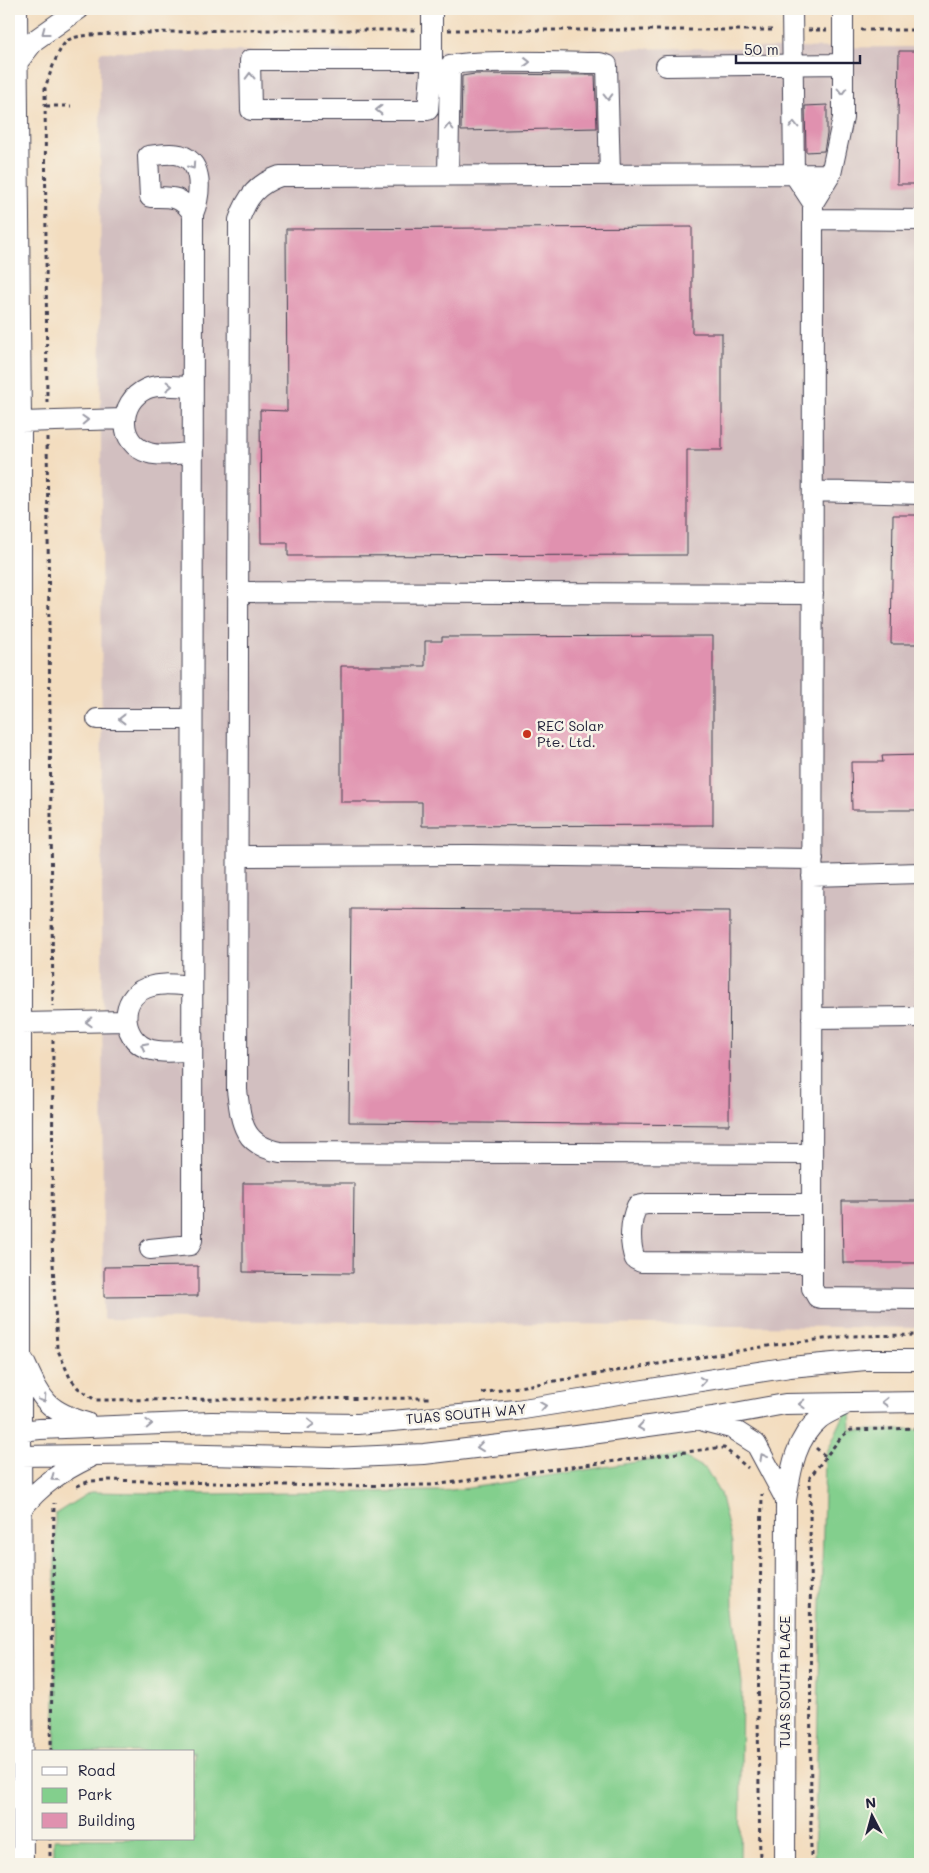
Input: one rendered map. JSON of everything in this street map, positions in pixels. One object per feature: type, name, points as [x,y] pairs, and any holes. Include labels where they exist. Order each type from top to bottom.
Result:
[{"type":"street","points":[[17,9],[22,422],[22,1023],[21,1355],[15,1455],[21,1510],[23,1864]]},
{"type":"street","points":[[17,62],[34,40],[79,9]]},
{"type":"street","points":[[432,9],[432,60],[428,110],[251,110],[250,60],[432,60]]},
{"type":"street","points":[[792,9],[794,174],[813,211]]},
{"type":"street","points":[[843,9],[843,118],[831,174],[813,211],[812,1288],[817,1297],[920,1299]]},
{"type":"street","points":[[448,175],[450,66],[456,63],[496,62],[600,63],[607,65],[610,175]]},
{"type":"street","points":[[666,66],[842,64]]},
{"type":"street","points":[[812,1154],[280,1152],[265,1149],[252,1141],[245,1129],[239,1107],[239,220],[245,202],[254,189],[280,176],[831,174]]},
{"type":"street","points":[[813,211],[911,219],[920,228]]},
{"type":"street","points":[[150,1248],[190,1245],[192,1240],[193,214]]},
{"type":"street","points":[[192,387],[154,386],[146,389],[133,397],[127,407],[124,419],[126,431],[131,441],[140,449],[151,454],[192,453]]},
{"type":"street","points":[[22,422],[124,419]]},
{"type":"street","points":[[813,491],[920,494]]},
{"type":"street","points":[[238,592],[813,594]]},
{"type":"street","points":[[97,719],[192,719]]},
{"type":"street","points":[[238,856],[480,855],[920,873]]},
{"type":"street","points":[[192,986],[155,985],[144,988],[130,1002],[126,1021],[133,1038],[148,1049],[192,1051]]},
{"type":"street","points":[[812,1018],[920,1017]]},
{"type":"street","points":[[22,1023],[126,1021]]},
{"type":"street","points":[[812,1204],[647,1204],[637,1206],[631,1234],[634,1259],[641,1262],[812,1263]]},
{"type":"street","points":[[21,1355],[38,1392],[48,1406],[71,1418],[100,1427]]},
{"type":"street","name":"TUAS SOUTH WAY","points":[[15,1433],[211,1422],[358,1424],[517,1410],[790,1366],[866,1360],[920,1360]]},
{"type":"street","name":"TUAS SOUTH PLACE","points":[[785,1864],[786,1500],[792,1463],[802,1438],[820,1418],[850,1402]]},
{"type":"street","points":[[15,1455],[93,1456],[163,1454],[331,1458],[424,1454],[696,1419],[785,1404],[920,1402]]},
{"type":"street","name":"TUAS SOUTH PLACE","points":[[696,1419],[731,1428],[756,1444],[786,1500]]},
{"type":"street","points":[[21,1510],[31,1497],[50,1480],[93,1456]]},
{"type":"path","points":[[438,1397],[94,1400],[78,1388],[70,1378],[57,1348],[52,1240],[53,1023],[47,421],[46,88],[50,71],[66,41],[78,36],[227,30],[920,30]]},
{"type":"path","points":[[46,106],[71,106]]},
{"type":"path","points":[[473,1394],[774,1345],[848,1336],[920,1336]]},
{"type":"path","points":[[811,1864],[810,1477],[836,1442],[851,1430],[920,1428]]},
{"type":"path","points":[[71,1488],[90,1482],[110,1480],[320,1486],[432,1485],[716,1448],[724,1448],[753,1473]]},
{"type":"path","points":[[760,1864],[758,1715],[762,1488]]},
{"type":"path","points":[[50,1750],[53,1504],[59,1499]]},
{"type":"path","points":[[50,1840],[50,1864]]},
{"type":"shaded area","points":[[920,47],[920,1328],[103,1319],[100,52]]},
{"type":"green space","points":[[850,1402],[851,1430],[920,1430],[920,1864],[814,1864],[825,1456]]},
{"type":"green space","points":[[681,1455],[706,1469],[720,1493],[732,1543],[733,1609],[742,1683],[740,1864],[54,1864],[54,1840],[195,1840],[195,1750],[55,1750],[55,1514],[90,1492],[213,1494],[442,1491]]},
{"type":"building","points":[[899,51],[920,51],[920,184],[897,184]]},
{"type":"building","points":[[475,74],[595,75],[597,128],[461,131],[462,76]]},
{"type":"building","points":[[827,105],[827,134],[824,151],[806,152],[805,106]]},
{"type":"building","points":[[692,227],[692,333],[722,333],[722,450],[687,450],[687,555],[288,556],[288,543],[261,543],[260,410],[287,411],[286,229]]},
{"type":"building","points":[[893,515],[920,515],[920,644],[891,644]]},
{"type":"building","name":"REC Solar Pte. Ltd.","points":[[713,636],[713,825],[422,826],[422,802],[341,802],[341,666],[425,666],[425,641],[442,641],[442,637]]},
{"type":"building","points":[[920,755],[919,810],[852,810],[851,762],[883,762],[882,756]]},
{"type":"building","points":[[351,909],[730,911],[729,1125],[349,1122]]},
{"type":"building","points":[[243,1183],[354,1183],[353,1273],[243,1272]]},
{"type":"building","points":[[842,1201],[920,1201],[920,1263],[843,1263]]},
{"type":"building","points":[[198,1266],[198,1296],[104,1297],[104,1267]]},
{"type":"place","name":"REC Solar Pte. Ltd.","points":[[527,734]]}]
